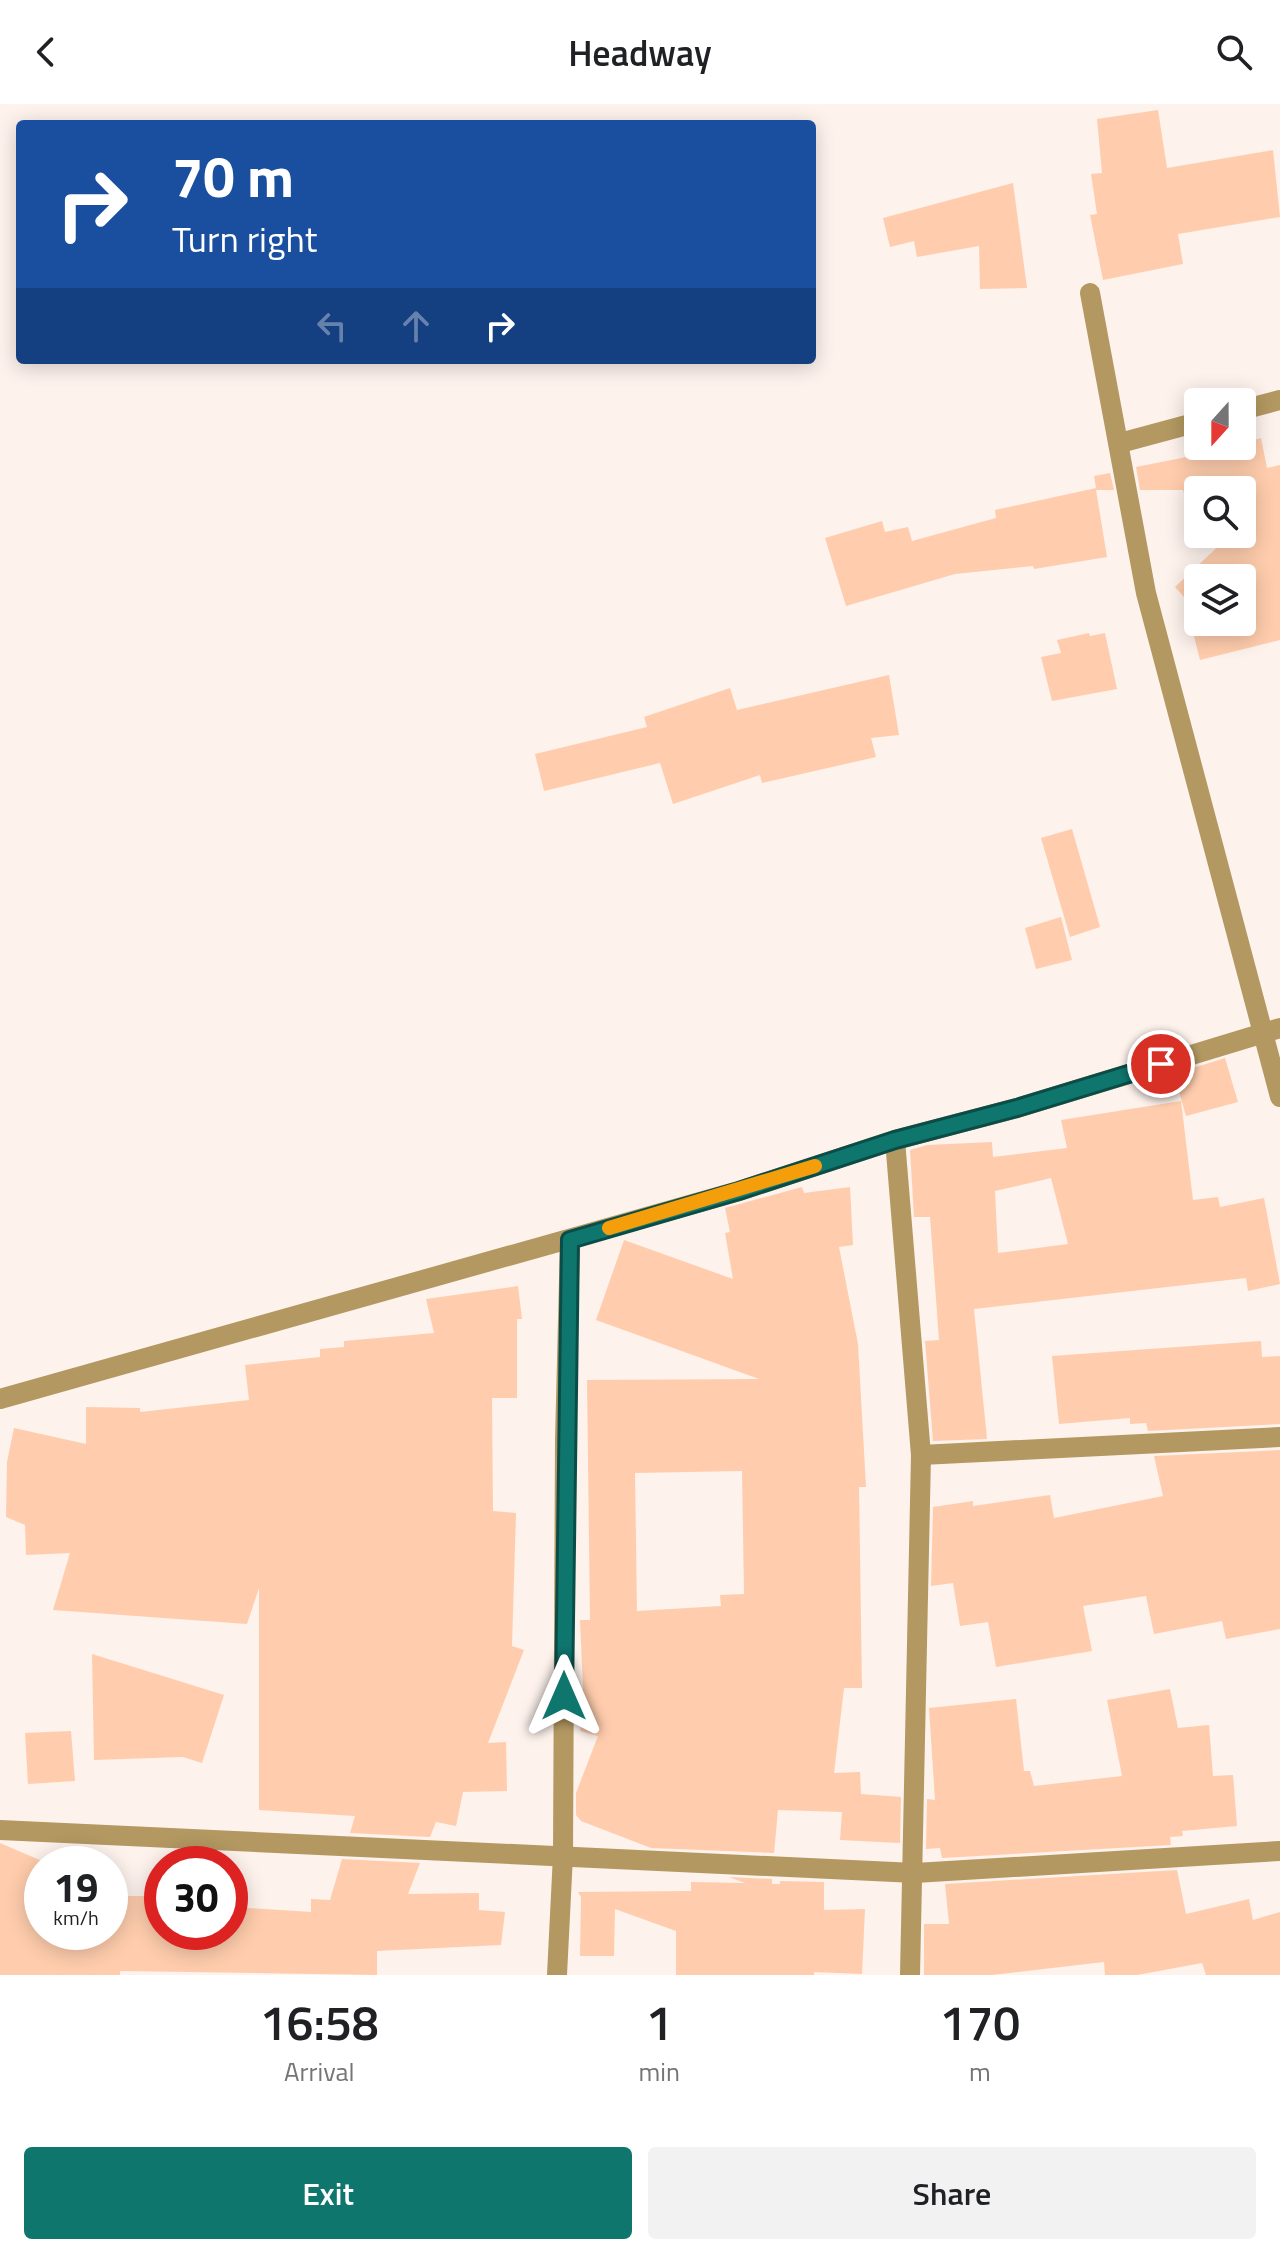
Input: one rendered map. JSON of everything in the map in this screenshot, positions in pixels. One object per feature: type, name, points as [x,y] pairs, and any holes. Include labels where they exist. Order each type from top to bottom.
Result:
[{"type":"street","points":[[1090,293],[1146,593],[1271,1030],[1280,1097]]},
{"type":"street","points":[[1256,406],[1280,400]]},
{"type":"street","points":[[1120,443],[1184,426]]},
{"type":"street","points":[[0,1399],[739,1191],[895,1140],[1017,1108],[1271,1030]]},
{"type":"street","points":[[895,1140],[921,1455],[915,1873],[910,1975]]},
{"type":"street","points":[[557,1975],[563,1855],[565,1440],[570,1240]]},
{"type":"street","points":[[921,1455],[1280,1437]]},
{"type":"street","points":[[0,1830],[915,1873],[1280,1851]]},
{"type":"building","points":[[1158,110],[1167,168],[1273,150],[1280,217],[1178,234],[1183,264],[1103,280],[1090,215],[1097,214],[1091,174],[1102,173],[1097,119]]},
{"type":"building","points":[[1013,183],[1027,288],[980,289],[979,246],[917,257],[914,241],[890,247],[883,218]]},
{"type":"building","points":[[1261,438],[1267,468],[1280,465],[1280,640],[1200,660],[1194,636],[1256,636],[1256,564],[1199,564],[1216,548],[1256,548],[1256,476],[1184,476],[1184,493],[1183,490],[1140,490],[1136,467],[1184,457],[1184,460],[1256,460],[1256,439]]},
{"type":"building","points":[[1110,473],[1114,490],[1096,490],[1107,557],[1034,569],[1033,566],[955,574],[846,606],[825,538],[882,521],[885,532],[908,527],[912,541],[996,518],[995,510],[1096,488],[1094,476]]},
{"type":"building","points":[[1184,579],[1184,597],[1175,587]]},
{"type":"building","points":[[1089,633],[1090,636],[1105,633],[1117,689],[1052,701],[1041,657],[1061,653],[1057,640]]},
{"type":"building","points":[[889,675],[899,735],[871,738],[876,757],[762,783],[760,775],[673,804],[660,763],[544,791],[535,754],[647,727],[644,717],[730,688],[737,710]]},
{"type":"building","points":[[1072,829],[1100,927],[1070,937],[1041,838]]},
{"type":"building","points":[[1061,917],[1072,960],[1036,969],[1025,928]]},
{"type":"building","points":[[1225,1058],[1238,1102],[1186,1116],[1174,1074]]},
{"type":"building","points":[[1181,1101],[1193,1200],[1218,1197],[1220,1207],[1264,1198],[1280,1284],[1248,1291],[1246,1278],[974,1309],[987,1439],[933,1441],[925,1341],[939,1340],[930,1217],[914,1217],[910,1150],[927,1145],[992,1142],[993,1157],[1067,1148],[1061,1120]],"holes":[[[1051,1178],[1068,1244],[998,1253],[995,1191]]]},
{"type":"building","points":[[802,1187],[804,1193],[850,1187],[853,1245],[839,1247],[858,1344],[866,1487],[859,1487],[862,1688],[844,1688],[834,1773],[860,1772],[861,1794],[901,1797],[900,1843],[840,1840],[842,1812],[778,1810],[774,1853],[651,1848],[581,1821],[576,1815],[576,1793],[598,1736],[580,1731],[581,1726],[577,1724],[583,1688],[580,1620],[590,1620],[587,1380],[759,1379],[596,1320],[624,1240],[733,1279],[725,1233],[730,1232],[725,1208]],"holes":[[[742,1471],[744,1594],[720,1595],[721,1606],[637,1611],[635,1473]]]},
{"type":"building","points":[[518,1286],[522,1319],[517,1319],[517,1398],[492,1398],[493,1511],[516,1513],[512,1646],[524,1650],[488,1743],[506,1742],[507,1791],[463,1792],[456,1826],[436,1822],[430,1837],[350,1833],[355,1816],[259,1810],[259,1588],[247,1624],[53,1610],[70,1553],[26,1555],[25,1525],[6,1517],[7,1462],[14,1428],[86,1444],[86,1407],[140,1408],[140,1412],[249,1400],[245,1365],[320,1357],[320,1349],[344,1347],[344,1341],[434,1333],[426,1299]]},
{"type":"building","points":[[1261,1341],[1262,1357],[1280,1356],[1280,1424],[1148,1431],[1146,1423],[1130,1424],[1130,1418],[1059,1424],[1052,1356]]},
{"type":"building","points":[[1280,1450],[1280,1629],[1226,1639],[1222,1621],[1154,1634],[1146,1596],[1083,1606],[1092,1651],[996,1667],[988,1622],[960,1626],[953,1583],[931,1586],[933,1507],[973,1501],[973,1506],[1050,1495],[1054,1518],[1163,1496],[1154,1456]]},
{"type":"building","points":[[92,1654],[224,1695],[202,1763],[183,1757],[94,1760]]},
{"type":"building","points":[[1170,1689],[1178,1728],[1209,1725],[1213,1776],[1233,1775],[1237,1826],[1182,1831],[1183,1836],[1170,1837],[1171,1845],[942,1858],[940,1848],[926,1849],[927,1799],[935,1800],[929,1708],[1016,1699],[1024,1771],[1030,1771],[1034,1786],[1122,1776],[1107,1700]]},
{"type":"building","points":[[71,1731],[75,1781],[28,1784],[25,1733]]},
{"type":"building","points":[[0,1843],[24,1853],[24,1950],[128,1950],[128,1896],[144,1896],[144,1950],[248,1950],[248,1908],[311,1912],[311,1899],[330,1900],[342,1859],[420,1863],[408,1894],[479,1893],[479,1910],[505,1912],[501,1945],[377,1951],[377,1975],[120,1971],[120,1975],[0,1975]]},
{"type":"building","points":[[1177,1870],[1186,1914],[1249,1899],[1253,1920],[1280,1912],[1280,1975],[1206,1975],[1202,1963],[1137,1975],[1105,1975],[1104,1962],[992,1975],[924,1975],[924,1924],[949,1924],[945,1884]]},
{"type":"building","points":[[729,1877],[772,1879],[772,1884],[780,1884],[780,1881],[824,1882],[824,1910],[865,1909],[862,1974],[676,1975],[676,1931],[615,1909],[614,1956],[580,1956],[581,1897],[578,1892],[691,1891],[691,1882],[745,1883]]},
{"type":"slow traffic","points":[[609,1228],[815,1166]]},
{"type":"route","points":[[564,1696],[570,1240],[739,1191],[895,1140],[1017,1108],[1161,1064]]}]
